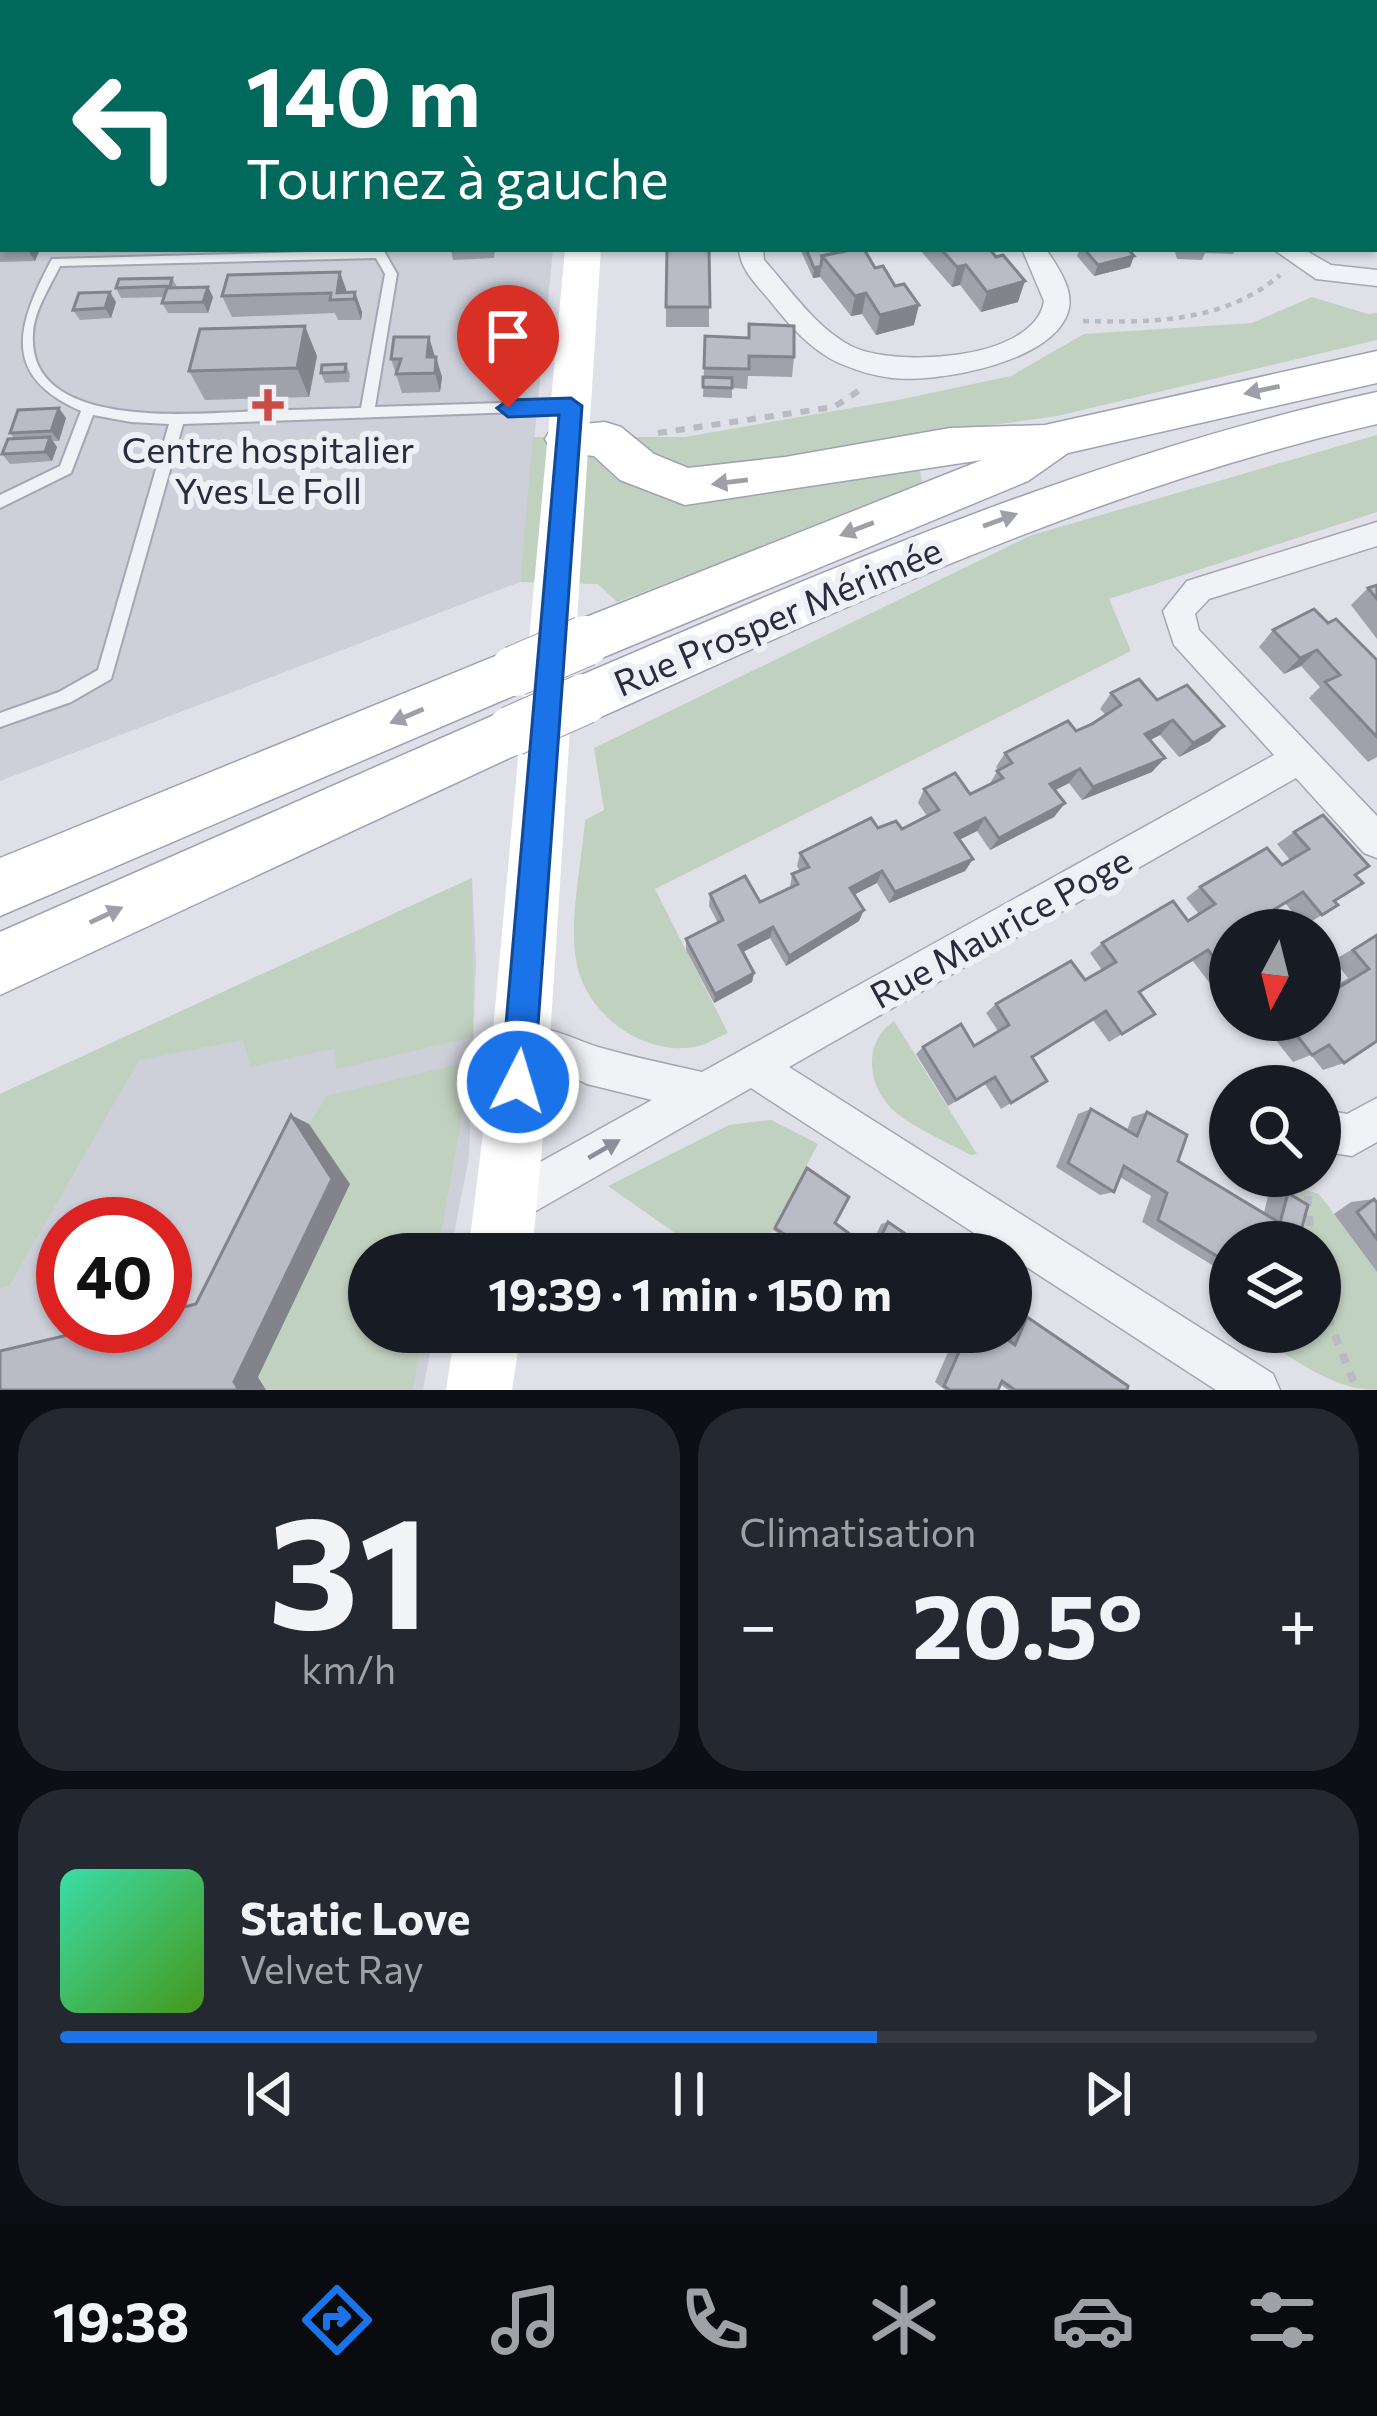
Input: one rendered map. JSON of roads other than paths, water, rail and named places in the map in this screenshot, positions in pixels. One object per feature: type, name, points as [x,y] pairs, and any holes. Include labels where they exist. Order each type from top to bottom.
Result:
[{"type":"main road","name":"Rue Prosper Mérimée","points":[[0,886],[1011,468],[1054,439],[1377,367]]},
{"type":"main road","name":"Rue Prosper Mérimée","points":[[0,964],[512,731],[975,529],[1180,459],[1377,408]]},
{"type":"main road","points":[[581,428],[637,467],[686,487],[785,475],[950,445],[1054,439]]},
{"type":"street","points":[[503,1229],[581,428],[583,252]]},
{"type":"street","points":[[751,252],[752,262],[824,342],[843,354],[893,369],[935,367],[1030,340],[1052,320],[1057,305],[1055,288],[1036,252]]},
{"type":"street","points":[[1290,254],[1325,273],[1377,278]]},
{"type":"street","points":[[1377,535],[1198,590],[1180,611],[1185,636],[1377,841]]},
{"type":"street","name":"Rue Maurice Poge","points":[[503,1229],[703,1093],[1298,759]]},
{"type":"street","points":[[520,1048],[560,1050],[587,1064],[703,1093]]},
{"type":"street","points":[[752,1066],[1257,1390]]},
{"type":"street","points":[[1341,1134],[1352,1136],[1377,1118]]},
{"type":"street","points":[[479,1390],[485,1353]]},
{"type":"lane","points":[[368,413],[391,274],[380,252],[156,254],[56,262],[25,336],[32,367],[53,391],[88,410],[123,419],[368,413],[581,428]]},
{"type":"lane","points":[[0,502],[66,469],[88,410]]},
{"type":"lane","points":[[0,720],[64,697],[105,674],[177,419]]},
{"type":"place","name":"Centre hospitalier Yves Le Foll","points":[[268,405]]}]
